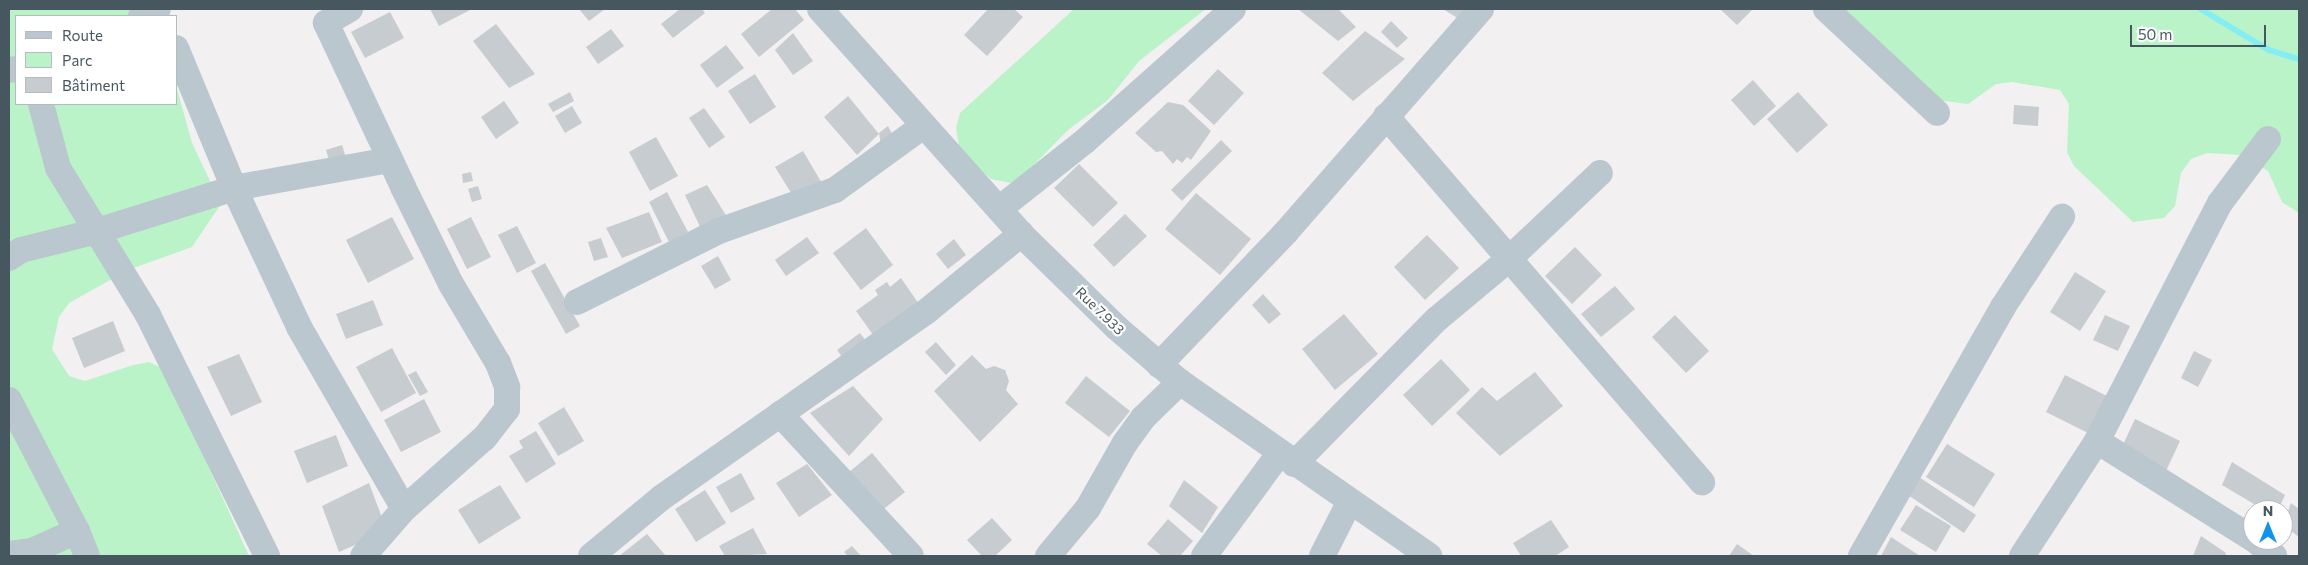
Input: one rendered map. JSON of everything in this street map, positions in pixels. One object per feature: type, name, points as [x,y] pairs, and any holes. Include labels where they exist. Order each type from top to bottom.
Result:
[{"type":"street","points":[[144,15],[159,9]]},
{"type":"street","points":[[350,9],[322,16],[451,284],[498,363],[507,387],[507,409],[484,438],[404,509],[363,556]]},
{"type":"street","name":"Rue 7.933","points":[[820,9],[1021,234],[1159,365],[1286,459],[1429,556]]},
{"type":"street","points":[[999,210],[1085,141],[1233,9]]},
{"type":"street","points":[[1159,365],[1286,232],[1481,9]]},
{"type":"street","points":[[1826,9],[1937,113]]},
{"type":"street","points":[[178,53],[234,188],[299,327],[404,509]]},
{"type":"street","points":[[41,105],[58,168],[94,232],[148,314],[267,556]]},
{"type":"street","points":[[1386,116],[1702,482]]},
{"type":"street","points":[[577,302],[719,231],[835,190],[923,126]]},
{"type":"street","points":[[2022,556],[2097,440],[2220,204],[2268,139]]},
{"type":"street","points":[[9,258],[21,250],[94,232],[234,188],[390,160]]},
{"type":"street","points":[[1204,556],[1286,459],[1430,326],[1509,259],[1600,172]]},
{"type":"street","points":[[1861,556],[2003,307],[2062,217]]},
{"type":"street","points":[[591,556],[661,498],[927,311],[1021,234]]},
{"type":"street","points":[[1048,556],[1088,508],[1125,443],[1143,418],[1180,382]]},
{"type":"street","points":[[9,400],[77,531],[87,556]]},
{"type":"street","points":[[780,414],[911,556]]},
{"type":"street","points":[[2097,440],[2243,532]]},
{"type":"street","points":[[1322,556],[1349,503]]},
{"type":"street","points":[[9,554],[32,551],[77,531]]},
{"type":"green space","points":[[9,9],[128,9],[137,15],[15,15],[15,105],[178,105],[178,92],[192,143],[221,204],[192,247],[128,270],[69,303],[59,317],[52,349],[69,376],[85,381],[133,365],[149,362],[164,369],[249,556],[9,556]]},
{"type":"green space","points":[[1074,9],[1206,9],[1139,61],[1108,100],[1068,130],[1015,184],[991,179],[960,152],[956,128],[960,113]]},
{"type":"green space","points":[[1840,9],[2299,9],[2299,213],[2282,202],[2268,171],[2240,155],[2207,153],[2191,159],[2181,173],[2175,206],[2164,218],[2133,222],[2074,166],[2067,152],[2069,104],[2060,90],[2012,82],[1996,84],[1968,104],[1936,100]]},
{"type":"building","points":[[430,9],[472,9],[439,26]]},
{"type":"building","points":[[579,9],[605,9],[589,21]]},
{"type":"building","points":[[680,9],[702,9],[705,13],[673,38],[661,24]]},
{"type":"building","points":[[772,9],[795,9],[804,20],[759,57],[741,34]]},
{"type":"building","points":[[988,9],[1014,9],[1023,17],[987,56],[964,35]]},
{"type":"building","points":[[1298,9],[1338,9],[1356,27],[1338,41]]},
{"type":"building","points":[[1443,9],[1466,9],[1459,19]]},
{"type":"building","points":[[1720,9],[1753,9],[1737,25]]},
{"type":"building","points":[[390,12],[404,38],[365,58],[351,32]]},
{"type":"building","points":[[1391,21],[1408,38],[1397,48],[1381,32]]},
{"type":"building","points":[[496,24],[535,74],[509,88],[473,41]]},
{"type":"building","points":[[611,29],[624,46],[598,64],[586,47]]},
{"type":"building","points":[[1365,31],[1405,59],[1353,101],[1322,73]]},
{"type":"building","points":[[793,33],[813,61],[793,75],[775,50]]},
{"type":"building","points":[[726,45],[744,68],[717,88],[700,65]]},
{"type":"building","points":[[1218,69],[1244,93],[1214,125],[1188,101]]},
{"type":"building","points":[[755,74],[776,107],[750,124],[728,91]]},
{"type":"building","points":[[1753,80],[1776,106],[1754,126],[1731,100]]},
{"type":"building","points":[[570,92],[574,101],[553,112],[548,104]]},
{"type":"building","points":[[1798,92],[1828,125],[1797,153],[1767,119]]},
{"type":"building","points":[[848,96],[879,134],[857,155],[824,117]]},
{"type":"building","points":[[504,101],[519,123],[496,139],[481,117]]},
{"type":"building","points":[[1168,102],[1183,105],[1211,131],[1191,160],[1187,157],[1182,163],[1177,159],[1173,164],[1162,151],[1156,152],[1135,133]]},
{"type":"building","points":[[2014,105],[2039,107],[2038,126],[2013,124]]},
{"type":"building","points":[[572,106],[582,123],[565,133],[555,116]]},
{"type":"building","points":[[704,108],[725,137],[709,148],[689,118]]},
{"type":"building","points":[[888,126],[895,140],[881,146],[879,133]]},
{"type":"building","points":[[656,137],[678,176],[650,191],[629,152]]},
{"type":"building","points":[[1221,140],[1232,151],[1182,201],[1171,190]]},
{"type":"building","points":[[342,145],[346,158],[330,163],[326,150]]},
{"type":"building","points":[[803,151],[823,185],[796,201],[775,167]]},
{"type":"building","points":[[1079,164],[1118,203],[1093,227],[1054,188]]},
{"type":"building","points":[[471,172],[473,181],[463,183],[462,174]]},
{"type":"building","points":[[707,185],[729,220],[703,233],[685,195]]},
{"type":"building","points":[[478,186],[482,199],[472,202],[468,189]]},
{"type":"building","points":[[667,192],[688,232],[669,242],[649,202]]},
{"type":"building","points":[[1196,193],[1251,239],[1220,275],[1165,229]]},
{"type":"building","points":[[649,212],[662,242],[622,258],[606,228]]},
{"type":"building","points":[[1125,214],[1147,236],[1114,267],[1093,245]]},
{"type":"building","points":[[392,217],[414,259],[368,283],[346,240]]},
{"type":"building","points":[[471,217],[491,257],[467,269],[447,229]]},
{"type":"building","points":[[517,226],[536,263],[517,273],[498,235]]},
{"type":"building","points":[[866,228],[893,265],[861,290],[833,253]]},
{"type":"building","points":[[1427,235],[1459,268],[1425,300],[1394,267]]},
{"type":"building","points":[[807,237],[819,253],[786,276],[775,260]]},
{"type":"building","points":[[601,238],[608,257],[594,261],[588,242]]},
{"type":"building","points":[[954,239],[966,255],[948,269],[936,254]]},
{"type":"building","points":[[1575,247],[1602,275],[1572,304],[1545,276]]},
{"type":"building","points":[[718,256],[731,280],[715,289],[701,266]]},
{"type":"building","points":[[545,263],[580,326],[566,334],[531,271]]},
{"type":"building","points":[[2075,272],[2106,291],[2080,331],[2050,312]]},
{"type":"building","points":[[901,278],[921,307],[876,339],[856,311],[878,295],[875,290],[887,282],[890,287]]},
{"type":"building","points":[[1615,286],[1635,309],[1601,337],[1581,314]]},
{"type":"building","points":[[1263,294],[1281,314],[1269,324],[1252,305]]},
{"type":"building","points":[[373,300],[383,325],[346,339],[336,314]]},
{"type":"building","points":[[1344,314],[1378,354],[1335,390],[1302,349]]},
{"type":"building","points":[[1675,315],[1709,351],[1686,373],[1652,337]]},
{"type":"building","points":[[2105,315],[2130,326],[2118,351],[2093,340]]},
{"type":"building","points":[[113,321],[125,351],[84,368],[72,338]]},
{"type":"building","points":[[860,333],[871,348],[848,365],[837,350]]},
{"type":"building","points":[[936,342],[956,365],[946,375],[925,352]]},
{"type":"building","points":[[392,348],[416,393],[381,412],[356,367]]},
{"type":"building","points":[[2194,351],[2212,360],[2198,387],[2181,378]]},
{"type":"building","points":[[239,354],[262,402],[231,416],[207,367]]},
{"type":"building","points":[[972,355],[986,369],[994,366],[1005,370],[1009,381],[1006,390],[1018,404],[980,442],[934,391]]},
{"type":"building","points":[[1441,359],[1470,390],[1432,426],[1403,395]]},
{"type":"building","points":[[416,371],[428,392],[420,396],[408,375]]},
{"type":"building","points":[[1535,372],[1563,406],[1500,456],[1456,413],[1482,387],[1497,401]]},
{"type":"building","points":[[2065,375],[2115,400],[2096,437],[2046,412]]},
{"type":"building","points":[[1086,376],[1130,411],[1109,437],[1065,403]]},
{"type":"building","points":[[853,386],[883,419],[849,456],[810,413]]},
{"type":"building","points":[[424,399],[441,432],[401,452],[384,420]]},
{"type":"building","points":[[564,407],[584,441],[558,456],[538,423]]},
{"type":"building","points":[[2135,419],[2180,441],[2165,473],[2120,451]]},
{"type":"building","points":[[536,431],[556,464],[526,483],[509,456],[523,448],[519,441]]},
{"type":"building","points":[[336,435],[348,466],[307,483],[294,451]]},
{"type":"building","points":[[1947,444],[1995,474],[1974,507],[1926,477]]},
{"type":"building","points":[[872,453],[905,492],[880,512],[848,473]]},
{"type":"building","points":[[2232,462],[2285,495],[2283,500],[2247,500],[2222,485]]},
{"type":"building","points":[[807,464],[832,495],[799,517],[776,483]]},
{"type":"building","points":[[741,473],[755,499],[731,513],[716,487]]},
{"type":"building","points":[[1919,477],[1976,515],[1964,533],[1908,495]]},
{"type":"building","points":[[1184,480],[1218,507],[1202,533],[1169,506]]},
{"type":"building","points":[[369,483],[387,531],[339,552],[322,506]]},
{"type":"building","points":[[500,485],[521,518],[479,544],[458,510]]},
{"type":"building","points":[[705,490],[726,523],[696,542],[675,509]]},
{"type":"building","points":[[2293,504],[2299,509],[2299,537],[2293,532]]},
{"type":"building","points":[[1916,505],[1951,526],[1936,552],[1900,530]]},
{"type":"building","points":[[992,518],[1012,540],[995,556],[982,556],[967,540]]},
{"type":"building","points":[[1168,519],[1193,541],[1180,556],[1162,556],[1147,544]]},
{"type":"building","points":[[1551,520],[1569,547],[1555,556],[1521,556],[1513,543]]},
{"type":"building","points":[[753,528],[767,554],[725,556],[719,546]]},
{"type":"building","points":[[647,534],[666,556],[619,556]]},
{"type":"building","points":[[2201,536],[2226,553],[2225,556],[2193,556]]},
{"type":"building","points":[[1891,537],[1920,556],[1881,556]]},
{"type":"building","points":[[1737,544],[1754,556],[1729,556]]},
{"type":"building","points":[[852,546],[861,556],[848,556],[844,552]]},
{"type":"waterway","points":[[2201,9],[2269,50],[2299,59]]}]
